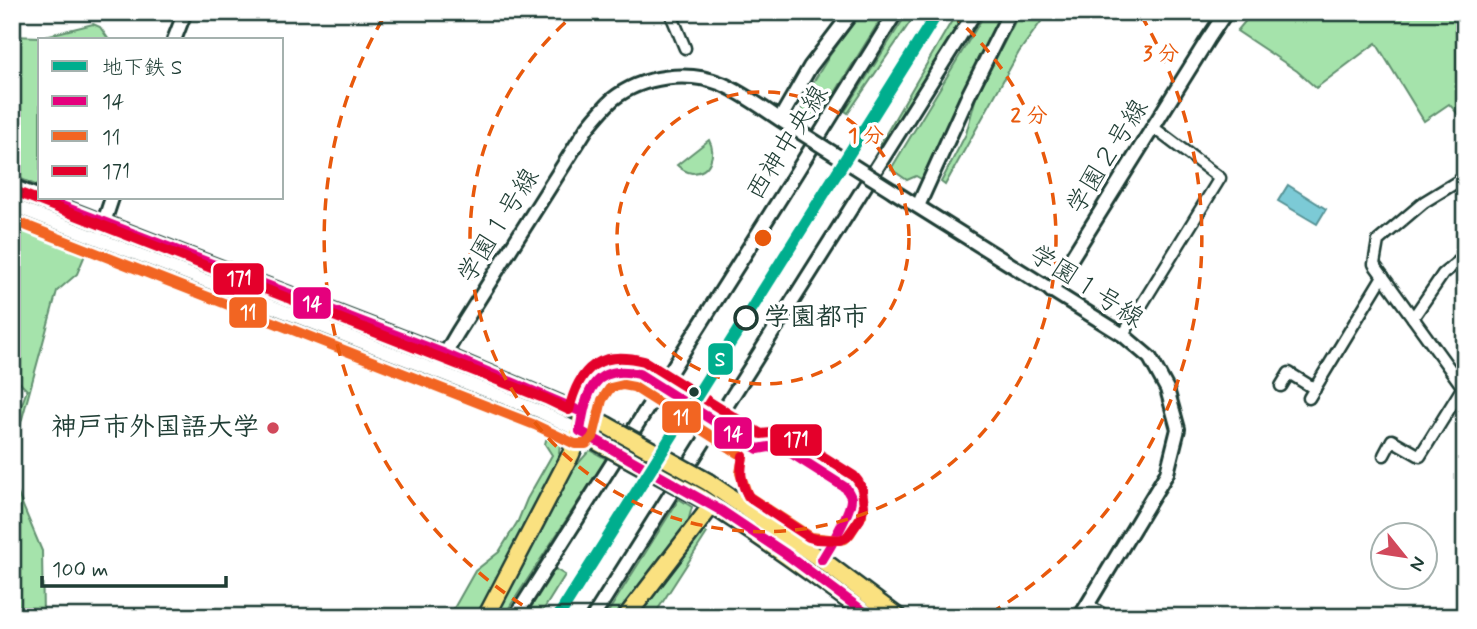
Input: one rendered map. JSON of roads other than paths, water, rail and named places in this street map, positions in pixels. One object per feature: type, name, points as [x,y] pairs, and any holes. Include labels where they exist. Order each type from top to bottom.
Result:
[{"type":"main road","points":[[486,617],[571,454],[580,431],[582,412],[708,482],[822,560],[898,617]]},
{"type":"main road","points":[[580,431],[705,501],[814,574],[871,617]]},
{"type":"main road","points":[[626,617],[705,501],[708,482]]},
{"type":"street","points":[[175,38],[185,12]]},
{"type":"street","points":[[670,12],[685,48]]},
{"type":"street","points":[[780,120],[810,68],[852,12]]},
{"type":"street","name":"西神中央線","points":[[515,617],[897,12]]},
{"type":"street","points":[[593,617],[975,12]]},
{"type":"street","points":[[919,206],[968,96],[1010,12]]},
{"type":"street","name":"学園２号線","points":[[1051,291],[1226,12]]},
{"type":"street","name":"学園１号線","points":[[438,372],[445,354],[587,128],[612,100],[635,86],[656,79],[697,77],[720,83],[1122,335],[1150,358],[1167,389],[1178,429],[1167,473],[1080,617]]},
{"type":"street","points":[[1122,335],[1220,178],[1154,128]]},
{"type":"street","points":[[1384,455],[1392,440],[1420,456],[1464,388],[1374,264],[1378,241],[1424,202],[1465,177]]},
{"type":"street","points":[[12,187],[38,197]]},
{"type":"street","points":[[46,200],[445,354],[582,412]]},
{"type":"street","points":[[99,238],[111,200]]},
{"type":"street","points":[[12,205],[541,412],[580,431]]},
{"type":"street","points":[[1413,318],[1443,274],[1465,256]]},
{"type":"street","points":[[1281,386],[1289,373],[1312,393],[1383,276]]},
{"type":"street","points":[[1455,375],[1465,361]]},
{"type":"street","points":[[1088,605],[1107,617]]},
{"type":"water","points":[[1288,185],[1326,209],[1317,224],[1278,201]]},
{"type":"metro line","name":"S","points":[[558,617],[938,12]]},
{"type":"place","name":"学園都市","points":[[746,318]]},
{"type":"place","name":"神戸市外国語大学","points":[[273,428]]}]
